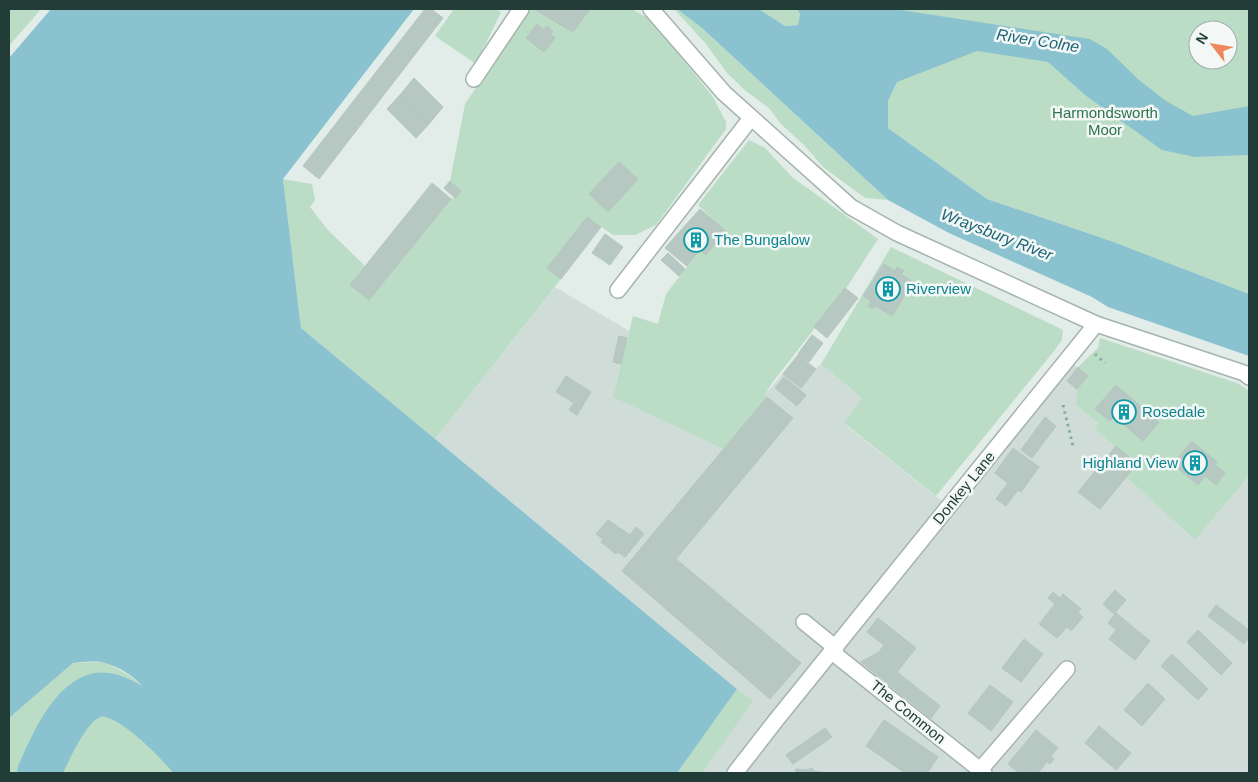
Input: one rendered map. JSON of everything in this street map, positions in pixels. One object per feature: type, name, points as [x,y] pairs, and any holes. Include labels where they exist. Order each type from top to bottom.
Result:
[{"type":"street","points":[[474,80],[521,9]]},
{"type":"street","points":[[651,9],[724,93],[850,207],[896,233],[1096,324],[1244,373],[1249,377]]},
{"type":"street","points":[[618,290],[751,118]]},
{"type":"street","name":"Donkey Lane","points":[[735,773],[776,719],[834,650],[1096,324]]},
{"type":"street","name":"The Common","points":[[804,622],[834,650],[982,772]]},
{"type":"street","points":[[982,772],[1067,668]]},
{"type":"path","points":[[1093,352],[1105,363]]},
{"type":"path","points":[[1063,405],[1073,446]]},
{"type":"shaded area","points":[[555,287],[629,331],[613,397],[767,397],[765,395],[798,355],[816,369],[821,364],[862,398],[844,424],[952,509],[1070,362],[1088,376],[1077,389],[1076,405],[1098,423],[1094,429],[1137,464],[1126,477],[1195,540],[1249,476],[1249,773],[702,773],[752,701],[435,439]]},
{"type":"green space","points":[[9,9],[41,9],[9,46]]},
{"type":"green space","points":[[454,9],[495,9],[501,12],[476,64],[435,36]]},
{"type":"green space","points":[[529,9],[632,9],[651,20],[713,97],[726,122],[726,129],[656,225],[635,235],[613,235],[587,217],[547,268],[561,279],[435,439],[301,328],[283,179],[312,184],[315,200],[310,207],[327,229],[365,266],[350,285],[369,300],[451,199],[455,198],[461,191],[450,181],[465,104]]},
{"type":"green space","points":[[674,9],[677,9],[702,28],[888,200],[865,198],[823,167],[805,146],[781,124],[769,108],[747,92],[727,73],[706,44]]},
{"type":"green space","points":[[759,9],[797,9],[800,14],[798,25],[785,26]]},
{"type":"green space","name":"Harmondsworth Moor","points":[[894,9],[1249,9],[1249,294],[1111,241],[987,199],[888,128],[888,101],[897,82]]},
{"type":"green space","points":[[749,140],[765,148],[792,177],[878,239],[847,287],[772,383],[765,395],[767,397],[724,449],[613,397],[633,316],[658,324],[666,294],[700,250],[706,255],[726,232],[698,205]]},
{"type":"green space","points":[[891,247],[1063,330],[1062,340],[1054,351],[936,496],[844,423],[862,398],[821,364]]},
{"type":"green space","points":[[1100,338],[1237,383],[1249,391],[1249,476],[1195,540],[1126,477],[1137,464],[1094,429],[1098,423],[1076,405],[1077,389],[1088,376],[1078,367],[1098,348]]},
{"type":"green space","points":[[103,662],[132,677],[140,684],[152,699],[158,720],[214,760],[221,773],[9,773],[9,718],[73,663]]},
{"type":"green space","points":[[737,689],[753,701],[702,773],[677,773]]},
{"type":"water","points":[[51,9],[414,9],[283,179],[301,328],[737,689],[677,773],[221,773],[214,760],[158,720],[156,710],[147,691],[133,677],[115,667],[98,662],[73,663],[9,718],[9,58]]},
{"type":"water","points":[[677,9],[759,9],[785,26],[798,25],[800,14],[797,9],[894,9],[1090,39],[1107,49],[1139,80],[1166,101],[1193,116],[1249,106],[1249,155],[1195,157],[1162,150],[1085,95],[1048,62],[977,51],[897,82],[888,101],[888,128],[987,199],[1111,241],[1249,294],[1249,356],[1108,307],[1092,297],[949,233],[888,200],[702,28]]},
{"type":"building","points":[[425,9],[431,9],[443,18],[319,179],[303,166]]},
{"type":"building","points":[[538,9],[590,9],[573,32],[537,11]]},
{"type":"building","points":[[537,24],[544,30],[547,26],[553,31],[551,34],[555,38],[544,52],[526,38]]},
{"type":"building","points":[[414,78],[443,107],[429,124],[400,95]]},
{"type":"building","points":[[400,95],[429,124],[416,138],[387,109]]},
{"type":"building","points":[[619,162],[638,179],[608,212],[589,194]]},
{"type":"building","points":[[450,181],[461,191],[455,198],[444,188]]},
{"type":"building","points":[[432,183],[451,199],[369,300],[350,285]]},
{"type":"building","name":"The Bungalow","points":[[700,209],[726,231],[706,255],[700,250],[687,266],[665,248]]},
{"type":"building","points":[[587,217],[601,227],[561,279],[547,268]]},
{"type":"building","points":[[605,234],[623,247],[610,265],[592,253]]},
{"type":"building","points":[[668,253],[685,269],[679,276],[661,260]]},
{"type":"building","name":"Riverview","points":[[884,264],[895,271],[897,267],[904,271],[901,274],[913,282],[892,316],[876,306],[873,309],[868,306],[871,301],[863,296]]},
{"type":"building","points":[[845,288],[858,298],[827,338],[814,327]]},
{"type":"building","points":[[812,335],[823,343],[809,362],[798,354]]},
{"type":"building","points":[[619,336],[627,338],[621,364],[613,362]]},
{"type":"building","points":[[798,355],[816,369],[801,388],[783,374]]},
{"type":"building","points":[[1078,367],[1088,376],[1077,389],[1067,381]]},
{"type":"building","points":[[566,376],[591,392],[577,415],[569,410],[574,403],[556,392]]},
{"type":"building","points":[[784,377],[806,395],[797,406],[775,388]]},
{"type":"building","name":"Rosedale","points":[[1116,385],[1159,422],[1143,441],[1114,416],[1110,421],[1095,409]]},
{"type":"building","points":[[767,397],[793,418],[676,559],[801,663],[770,699],[622,571]]},
{"type":"building","points":[[1045,417],[1056,426],[1032,458],[1021,450]]},
{"type":"building","name":"Highland View","points":[[1192,441],[1217,462],[1215,465],[1225,473],[1216,485],[1205,476],[1198,485],[1173,464]]},
{"type":"building","points":[[1116,446],[1137,464],[1100,509],[1078,492]]},
{"type":"building","points":[[1013,448],[1039,467],[1021,492],[1018,490],[1006,506],[996,499],[1008,483],[995,473]]},
{"type":"building","points":[[608,520],[630,535],[636,527],[644,534],[625,557],[618,552],[616,554],[601,542],[603,539],[596,534]]},
{"type":"building","points":[[1115,590],[1126,600],[1114,614],[1103,604]]},
{"type":"building","points":[[1053,592],[1060,598],[1063,594],[1081,609],[1078,613],[1083,617],[1071,631],[1067,627],[1057,638],[1039,624],[1055,604],[1048,598]]},
{"type":"building","points":[[1216,605],[1249,630],[1249,637],[1244,644],[1208,616]]},
{"type":"building","points":[[1116,613],[1150,641],[1135,660],[1109,639],[1116,630],[1108,623]]},
{"type":"building","points":[[878,618],[916,648],[897,672],[940,706],[931,718],[861,662],[879,652],[884,645],[867,632]]},
{"type":"building","points":[[1198,630],[1232,663],[1221,675],[1187,642]]},
{"type":"building","points":[[1024,639],[1043,654],[1021,682],[1002,668]]},
{"type":"building","points":[[1172,654],[1208,689],[1198,700],[1161,666]]},
{"type":"building","points":[[1148,683],[1165,699],[1142,726],[1124,710]]},
{"type":"building","points":[[990,685],[1013,702],[991,731],[968,713]]},
{"type":"building","points":[[884,720],[938,757],[927,773],[905,773],[866,746]]},
{"type":"building","points":[[1099,726],[1131,753],[1116,770],[1085,743]]},
{"type":"building","points":[[825,728],[832,737],[793,764],[786,755]]},
{"type":"building","points":[[1036,730],[1058,748],[1051,756],[1054,759],[1050,764],[1047,762],[1038,773],[1027,771],[1019,773],[1008,764]]},
{"type":"building","points":[[810,768],[813,771],[828,773],[795,773],[796,769],[809,770]]},
{"type":"waterway","points":[[39,773],[48,752],[69,716],[87,699],[97,695],[110,695],[140,711],[169,736],[202,773]]},
{"type":"place","name":"The Bungalow","points":[[696,240]]},
{"type":"place","name":"Riverview","points":[[888,289]]},
{"type":"place","name":"Rosedale","points":[[1124,412]]},
{"type":"place","name":"Highland View","points":[[1195,463]]},
{"type":"water label","name":"River Colne","points":[[1038,40]]},
{"type":"water label","name":"Wraysbury River","points":[[997,234]]}]
